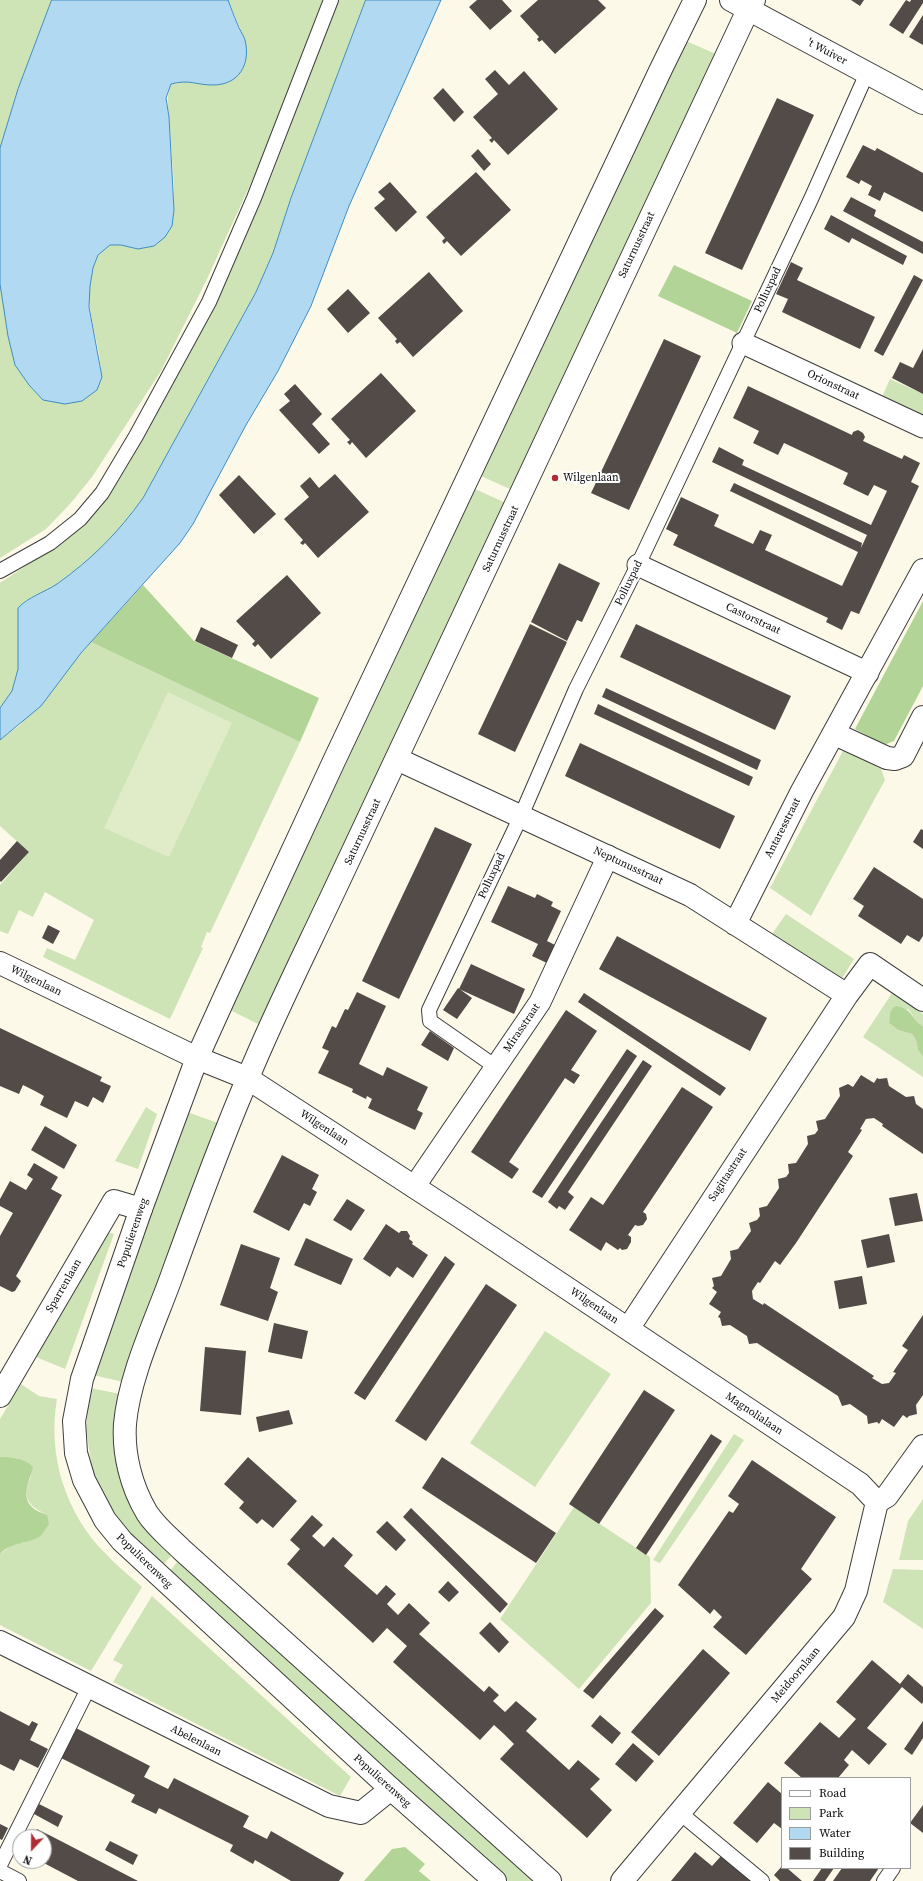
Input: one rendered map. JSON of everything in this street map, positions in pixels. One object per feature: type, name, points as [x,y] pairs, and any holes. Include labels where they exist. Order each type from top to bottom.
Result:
[{"type":"street","points":[[197,1058],[334,761],[695,0]]},
{"type":"street","name":"'t Wuiver","points":[[744,3],[923,103]]},
{"type":"street","name":"Saturnusstraat","points":[[247,1078],[397,759],[744,3]]},
{"type":"street","name":"Orionstraat","points":[[743,343],[923,427]]},
{"type":"street","name":"Castorstraat","points":[[638,565],[868,672]]},
{"type":"street","name":"Antaresstraat","points":[[735,924],[802,791],[923,570]]},
{"type":"street","points":[[834,734],[887,758],[895,759],[903,756],[923,717]]},
{"type":"street","name":"Neptunusstraat","points":[[397,759],[690,895],[847,995]]},
{"type":"street","name":"Mirasstraat","points":[[414,1187],[540,1002],[608,856]]},
{"type":"street","name":"Wilgenlaan","points":[[0,963],[197,1058],[247,1078],[628,1329]]},
{"type":"street","points":[[847,995],[870,964],[923,1000]]},
{"type":"street","name":"Sagittastraat","points":[[628,1329],[847,995]]},
{"type":"street","name":"Populierenweg","points":[[197,1058],[141,1209],[78,1395],[74,1421],[76,1453],[84,1480],[105,1520],[122,1541],[391,1789],[495,1881]]},
{"type":"street","points":[[247,1078],[188,1230],[130,1392],[125,1418],[124,1438],[129,1469],[134,1486],[148,1514],[182,1550],[550,1881]]},
{"type":"street","name":"Sparrenlaan","points":[[0,1396],[114,1201],[141,1209]]},
{"type":"street","name":"Magnolialaan","points":[[628,1329],[860,1484],[878,1502]]},
{"type":"street","points":[[878,1502],[888,1496],[923,1446]]},
{"type":"street","name":"Meidoornlaan","points":[[622,1881],[844,1617],[856,1591],[878,1502]]},
{"type":"street","name":"Abelenlaan","points":[[0,1642],[329,1806],[361,1813],[391,1789]]},
{"type":"lane","points":[[0,571],[50,543],[80,519],[102,493],[136,436],[209,302],[254,198],[331,0]]},
{"type":"lane","name":"Polluxpad","points":[[496,1067],[430,1021],[429,1010],[520,816],[576,689],[638,565],[743,343],[811,199],[867,73]]},
{"type":"lane","points":[[0,1865],[89,1687]]},
{"type":"lane","points":[[680,1813],[762,1881]]},
{"type":"lane","points":[[884,1881],[892,1869]]},
{"type":"lane","points":[[0,1871],[19,1881]]},
{"type":"green space","points":[[0,0],[52,0],[18,89],[0,148]]},
{"type":"green space","points":[[228,0],[326,0],[255,174],[207,279],[161,371],[92,477],[70,504],[46,529],[0,558],[0,284],[8,335],[15,365],[29,385],[43,400],[97,390],[101,378],[100,361],[92,320],[89,293],[95,263],[101,252],[108,246],[117,244],[138,249],[172,226],[174,189],[168,106],[169,90],[171,84],[185,81],[214,85],[245,40]]},
{"type":"green space","points":[[338,0],[366,0],[291,198],[273,253],[256,292],[143,498],[134,511],[104,545],[82,565],[57,584],[22,604],[18,608],[18,669],[12,691],[0,708],[0,583],[54,547],[101,504],[125,470],[213,307],[243,243],[270,180]]},
{"type":"green space","points":[[686,41],[716,54],[512,490],[481,476]]},
{"type":"green space","points":[[674,265],[752,301],[737,333],[658,296]]},
{"type":"green space","points":[[890,379],[923,394],[923,419],[881,399]]},
{"type":"green space","points":[[475,489],[506,503],[262,1026],[230,1010]]},
{"type":"green space","points":[[143,585],[194,641],[319,698],[300,742],[91,642]]},
{"type":"green space","points":[[923,601],[923,686],[894,741],[884,745],[855,729]]},
{"type":"green space","points":[[91,642],[300,742],[210,933],[207,932],[201,947],[203,948],[170,1019],[43,957],[47,948],[75,960],[94,920],[45,892],[33,917],[19,910],[8,934],[0,931],[0,885],[29,852],[0,826],[0,740],[20,725]]},
{"type":"green space","points":[[168,692],[232,723],[169,857],[104,828]]},
{"type":"green space","points":[[844,749],[881,769],[885,780],[811,916],[770,888]]},
{"type":"green space","points":[[786,914],[854,959],[841,980],[772,934]]},
{"type":"green space","points":[[892,993],[923,1014],[923,1026],[916,1021],[908,1009],[890,1014],[889,1023],[898,1030],[912,1034],[916,1040],[918,1050],[923,1057],[923,1077],[863,1037]]},
{"type":"green space","points":[[896,1006],[902,1007],[909,1012],[919,1024],[923,1026],[923,1057],[918,1050],[916,1040],[912,1034],[898,1030],[889,1023],[891,1011]]},
{"type":"green space","points":[[146,1107],[157,1114],[138,1169],[115,1161]]},
{"type":"green space","points":[[187,1112],[221,1124],[123,1382],[93,1375]]},
{"type":"green space","points":[[107,1234],[114,1234],[65,1369],[36,1357]]},
{"type":"green space","points":[[545,1331],[611,1374],[535,1487],[470,1443]]},
{"type":"green space","points":[[21,1384],[39,1396],[57,1399],[55,1441],[63,1483],[70,1503],[92,1538],[115,1563],[142,1587],[91,1671],[0,1625],[0,1554],[13,1544],[25,1542],[47,1515],[35,1508],[28,1500],[27,1490],[31,1476],[17,1458],[0,1457],[0,1419]]},
{"type":"green space","points":[[90,1388],[120,1394],[117,1410],[173,1554],[162,1566],[117,1520],[99,1487],[92,1468],[86,1429]]},
{"type":"green space","points":[[734,1434],[744,1440],[660,1563],[653,1560]]},
{"type":"green space","points":[[0,1457],[18,1459],[30,1464],[33,1467],[27,1488],[27,1499],[29,1504],[34,1509],[47,1515],[49,1524],[39,1537],[9,1547],[0,1554]]},
{"type":"green space","points":[[923,1499],[923,1560],[899,1560],[908,1521]]},
{"type":"green space","points":[[574,1507],[650,1557],[651,1603],[579,1689],[500,1619]]},
{"type":"green space","points":[[179,1560],[537,1881],[508,1881],[168,1573]]},
{"type":"green space","points":[[893,1569],[923,1570],[923,1629],[883,1602]]},
{"type":"green space","points":[[152,1596],[351,1777],[340,1796],[113,1682],[123,1665],[113,1660]]},
{"type":"green space","points":[[405,1847],[425,1864],[419,1871],[431,1881],[364,1881],[392,1849]]},
{"type":"water","points":[[52,0],[228,0],[245,40],[246,49],[246,57],[241,72],[230,81],[213,85],[188,82],[171,84],[166,98],[169,117],[174,210],[172,226],[165,237],[154,246],[138,249],[121,245],[110,245],[98,255],[93,268],[89,307],[102,377],[97,390],[82,401],[65,404],[43,400],[29,385],[15,365],[8,336],[0,284],[0,148],[18,89]]},
{"type":"water","points":[[366,0],[441,0],[349,206],[311,306],[278,371],[246,425],[193,524],[180,543],[81,653],[41,706],[0,740],[0,708],[12,691],[18,669],[18,608],[22,604],[57,584],[82,565],[104,545],[134,511],[143,498],[256,292],[273,253],[291,198]]},
{"type":"building","points":[[477,0],[502,0],[512,11],[490,30],[469,7]]},
{"type":"building","points":[[538,0],[598,0],[606,8],[555,54],[542,40],[539,42],[537,39],[539,37],[520,16]]},
{"type":"building","points":[[851,0],[864,0],[860,6]]},
{"type":"building","points":[[906,0],[910,2],[911,0],[923,0],[923,3],[903,34],[889,25]]},
{"type":"building","points":[[923,15],[923,45],[909,37]]},
{"type":"building","points":[[495,70],[509,85],[524,71],[558,109],[508,155],[494,140],[492,143],[489,140],[492,138],[473,117],[498,94],[485,79]]},
{"type":"building","points":[[443,88],[464,112],[454,122],[433,98]]},
{"type":"building","points":[[777,98],[814,115],[742,270],[705,253]]},
{"type":"building","points":[[863,145],[875,151],[877,148],[923,173],[923,212],[884,192],[880,201],[868,195],[872,186],[861,180],[859,184],[846,177]]},
{"type":"building","points":[[478,149],[491,164],[484,171],[471,156]]},
{"type":"building","points":[[476,172],[511,210],[461,256],[447,241],[444,244],[442,241],[445,238],[426,217]]},
{"type":"building","points":[[390,182],[417,212],[396,232],[374,208],[385,199],[378,192]]},
{"type":"building","points":[[851,197],[876,210],[874,216],[923,242],[923,254],[843,211]]},
{"type":"building","points":[[831,215],[907,256],[903,265],[852,238],[849,243],[824,229]]},
{"type":"building","points":[[791,262],[803,268],[797,280],[875,317],[860,349],[782,312],[788,299],[776,294]]},
{"type":"building","points":[[429,272],[463,311],[413,357],[400,342],[397,344],[395,341],[397,339],[378,318]]},
{"type":"building","points":[[914,275],[923,280],[883,356],[874,351]]},
{"type":"building","points":[[348,289],[370,313],[348,333],[327,309]]},
{"type":"building","points":[[664,339],[701,356],[629,510],[591,493]]},
{"type":"building","points":[[923,349],[923,394],[892,378],[900,362],[913,368]]},
{"type":"building","points":[[381,373],[416,411],[366,458],[352,442],[350,445],[347,442],[350,440],[331,419]]},
{"type":"building","points":[[295,384],[322,414],[312,424],[330,444],[319,454],[279,410],[290,401],[284,394]]},
{"type":"building","points":[[748,386],[852,435],[853,432],[858,430],[863,433],[865,437],[863,441],[902,459],[904,455],[920,463],[911,482],[919,486],[913,499],[859,614],[851,611],[842,630],[826,622],[828,618],[673,545],[678,535],[666,529],[681,497],[719,515],[714,526],[753,544],[760,530],[772,535],[765,550],[842,586],[858,552],[730,491],[734,483],[862,543],[861,548],[867,535],[712,462],[719,447],[744,460],[742,465],[871,525],[887,491],[874,485],[868,496],[843,484],[848,473],[784,443],[778,455],[753,443],[759,431],[733,418]]},
{"type":"building","points":[[335,474],[369,512],[318,558],[305,543],[303,545],[300,543],[303,540],[284,519],[309,497],[300,486],[310,477],[319,488]]},
{"type":"building","points":[[239,475],[276,514],[254,534],[219,495]]},
{"type":"building","points":[[559,563],[600,583],[582,622],[577,620],[567,641],[531,622]]},
{"type":"building","points":[[287,575],[321,613],[271,659],[258,644],[255,647],[252,644],[255,641],[236,621]]},
{"type":"building","points":[[530,624],[567,642],[515,752],[478,734]]},
{"type":"building","points":[[636,624],[791,696],[775,730],[620,657]]},
{"type":"building","points":[[201,627],[238,645],[232,658],[195,641]]},
{"type":"building","points":[[606,688],[761,760],[757,770],[602,697]]},
{"type":"building","points":[[598,704],[753,777],[749,786],[594,714]]},
{"type":"building","points":[[580,743],[735,816],[720,849],[565,776]]},
{"type":"building","points":[[435,827],[472,844],[399,999],[362,981]]},
{"type":"building","points":[[921,829],[923,830],[923,849],[913,842]]},
{"type":"building","points":[[17,841],[29,852],[1,882],[0,860]]},
{"type":"building","points":[[874,867],[923,899],[923,936],[919,942],[907,935],[901,944],[858,916],[864,906],[853,899]]},
{"type":"building","points":[[508,886],[535,898],[537,894],[553,902],[551,906],[561,911],[547,941],[555,945],[547,963],[532,956],[538,944],[491,922]]},
{"type":"building","points":[[48,925],[60,931],[53,944],[42,938]]},
{"type":"building","points":[[617,936],[767,1018],[750,1051],[599,969]]},
{"type":"building","points":[[471,964],[525,989],[514,1014],[459,989]]},
{"type":"building","points":[[458,988],[472,998],[457,1019],[443,1010]]},
{"type":"building","points":[[357,992],[386,1006],[359,1064],[383,1076],[387,1067],[428,1087],[417,1110],[423,1113],[415,1130],[368,1108],[372,1099],[367,1096],[366,1099],[352,1092],[353,1089],[318,1073],[329,1051],[322,1048],[332,1026],[336,1028],[345,1009],[348,1010]]},
{"type":"building","points":[[584,993],[726,1088],[720,1096],[578,1002]]},
{"type":"building","points":[[566,1010],[597,1031],[571,1070],[580,1075],[574,1084],[565,1078],[509,1162],[519,1169],[512,1179],[471,1152]]},
{"type":"building","points":[[0,1028],[102,1077],[100,1081],[111,1086],[103,1103],[93,1097],[88,1107],[75,1101],[67,1118],[40,1105],[44,1096],[23,1085],[19,1094],[0,1086]]},
{"type":"building","points":[[430,1031],[454,1048],[448,1061],[421,1045]]},
{"type":"building","points":[[627,1049],[637,1056],[542,1198],[532,1192]]},
{"type":"building","points":[[643,1060],[652,1066],[568,1192],[574,1197],[565,1210],[559,1206],[557,1209],[548,1202]]},
{"type":"building","points":[[861,1075],[874,1083],[877,1078],[887,1078],[889,1086],[906,1097],[914,1096],[916,1104],[923,1109],[923,1154],[882,1126],[883,1124],[874,1118],[866,1119],[860,1129],[862,1130],[848,1152],[853,1156],[796,1243],[780,1265],[775,1261],[760,1283],[758,1282],[752,1291],[753,1299],[763,1305],[764,1303],[874,1376],[872,1378],[882,1384],[889,1383],[896,1373],[893,1372],[908,1350],[902,1346],[923,1315],[923,1395],[916,1405],[917,1414],[907,1418],[903,1415],[894,1427],[882,1419],[879,1424],[877,1422],[868,1424],[867,1416],[850,1404],[842,1406],[838,1396],[757,1343],[749,1344],[747,1336],[730,1325],[722,1326],[720,1318],[718,1317],[721,1312],[709,1304],[717,1292],[712,1288],[714,1286],[712,1278],[721,1276],[731,1259],[730,1251],[738,1249],[751,1231],[749,1223],[757,1220],[760,1216],[759,1208],[767,1206],[779,1188],[778,1179],[786,1177],[789,1173],[788,1164],[796,1163],[808,1144],[807,1136],[815,1134],[818,1130],[816,1121],[825,1119],[840,1096],[839,1088],[848,1084],[853,1087]]},
{"type":"building","points":[[682,1087],[713,1107],[643,1212],[646,1214],[647,1219],[643,1225],[635,1225],[628,1235],[631,1237],[631,1242],[627,1249],[622,1250],[620,1248],[618,1250],[606,1242],[601,1251],[569,1230],[591,1197],[603,1205]]},
{"type":"building","points":[[45,1126],[77,1145],[64,1169],[31,1150]]},
{"type":"building","points":[[282,1155],[319,1175],[312,1189],[317,1192],[310,1206],[304,1203],[289,1231],[253,1212]]},
{"type":"building","points":[[34,1163],[58,1177],[51,1189],[62,1195],[16,1276],[21,1281],[15,1291],[12,1292],[0,1286],[0,1236],[13,1213],[0,1206],[0,1199],[10,1181],[26,1190],[33,1179],[27,1175]]},
{"type":"building","points":[[917,1193],[923,1221],[895,1226],[889,1198]]},
{"type":"building","points":[[347,1199],[365,1210],[351,1231],[333,1220]]},
{"type":"building","points":[[386,1224],[399,1233],[401,1231],[407,1231],[410,1236],[409,1239],[413,1242],[412,1244],[428,1255],[413,1278],[397,1267],[390,1277],[363,1259]]},
{"type":"building","points":[[889,1234],[895,1262],[867,1268],[861,1240]]},
{"type":"building","points":[[306,1238],[353,1259],[341,1285],[294,1265]]},
{"type":"building","points":[[241,1244],[280,1258],[270,1288],[278,1292],[268,1321],[220,1305]]},
{"type":"building","points":[[445,1256],[455,1264],[365,1400],[354,1393]]},
{"type":"building","points":[[862,1276],[867,1304],[839,1309],[834,1281]]},
{"type":"building","points":[[486,1284],[517,1305],[426,1441],[395,1421]]},
{"type":"building","points":[[274,1323],[308,1331],[302,1359],[268,1352]]},
{"type":"building","points":[[205,1347],[246,1351],[241,1415],[200,1411]]},
{"type":"building","points":[[644,1390],[675,1410],[599,1524],[569,1504]]},
{"type":"building","points":[[289,1410],[293,1424],[259,1432],[256,1417]]},
{"type":"building","points":[[711,1434],[722,1441],[646,1555],[636,1548]]},
{"type":"building","points":[[248,1457],[297,1501],[273,1528],[262,1519],[257,1524],[239,1508],[244,1502],[224,1484]]},
{"type":"building","points":[[442,1457],[556,1533],[536,1563],[422,1488]]},
{"type":"building","points":[[752,1460],[836,1517],[801,1569],[812,1579],[746,1655],[713,1627],[722,1617],[714,1609],[710,1614],[678,1585],[729,1511],[733,1513],[739,1504],[728,1496]]},
{"type":"building","points":[[411,1508],[508,1604],[500,1613],[403,1517]]},
{"type":"building","points":[[312,1515],[323,1525],[312,1536],[324,1547],[333,1537],[353,1555],[344,1566],[377,1595],[386,1585],[396,1594],[387,1604],[398,1615],[409,1603],[430,1623],[419,1634],[484,1692],[489,1686],[499,1695],[493,1701],[505,1712],[516,1701],[537,1719],[526,1731],[569,1770],[578,1760],[600,1779],[590,1789],[612,1810],[587,1838],[500,1759],[514,1744],[504,1734],[494,1725],[480,1740],[393,1662],[407,1646],[387,1628],[373,1643],[287,1564],[300,1549],[290,1540]]},
{"type":"building","points":[[387,1521],[406,1540],[396,1551],[376,1532]]},
{"type":"building","points":[[448,1581],[459,1592],[449,1602],[438,1592]]},
{"type":"building","points":[[655,1608],[664,1616],[593,1699],[583,1691]]},
{"type":"building","points":[[490,1622],[509,1642],[499,1653],[479,1633]]},
{"type":"building","points":[[703,1649],[730,1673],[659,1756],[631,1732]]},
{"type":"building","points":[[872,1660],[900,1684],[908,1674],[923,1687],[922,1704],[902,1687],[867,1728],[887,1744],[869,1765],[852,1750],[844,1760],[849,1765],[839,1777],[801,1777],[784,1763],[820,1722],[839,1738],[856,1719],[836,1702]]},
{"type":"building","points":[[0,1711],[29,1726],[32,1721],[38,1724],[30,1740],[48,1749],[38,1768],[20,1759],[14,1771],[0,1764]]},
{"type":"building","points":[[600,1715],[621,1733],[612,1744],[591,1726]]},
{"type":"building","points":[[923,1721],[923,1738],[912,1755],[904,1749]]},
{"type":"building","points":[[76,1728],[150,1766],[144,1777],[168,1789],[174,1778],[249,1816],[243,1827],[267,1839],[271,1831],[344,1873],[339,1881],[291,1881],[255,1860],[253,1864],[230,1851],[233,1845],[159,1808],[156,1814],[131,1802],[135,1795],[61,1758]]},
{"type":"building","points":[[633,1743],[654,1761],[636,1782],[615,1764]]},
{"type":"building","points":[[768,1782],[781,1793],[781,1828],[774,1823],[757,1843],[733,1823]]},
{"type":"building","points":[[39,1804],[63,1816],[58,1827],[34,1814]]},
{"type":"building","points":[[923,1805],[923,1833],[911,1824]]},
{"type":"building","points":[[0,1824],[8,1828],[2,1840],[0,1839]]},
{"type":"building","points":[[52,1837],[138,1881],[78,1881],[52,1867]]},
{"type":"building","points":[[110,1841],[138,1855],[133,1865],[105,1850]]},
{"type":"building","points":[[695,1852],[712,1866],[722,1855],[754,1881],[671,1881]]},
{"type":"building","points":[[781,1867],[781,1869],[788,1869],[802,1881],[780,1881],[774,1875]]},
{"type":"building","points":[[821,1869],[833,1869],[825,1881],[813,1881]]},
{"type":"building","points":[[841,1869],[878,1869],[870,1881],[833,1881]]},
{"type":"place","name":"Wilgenlaan","points":[[555,478]]}]
